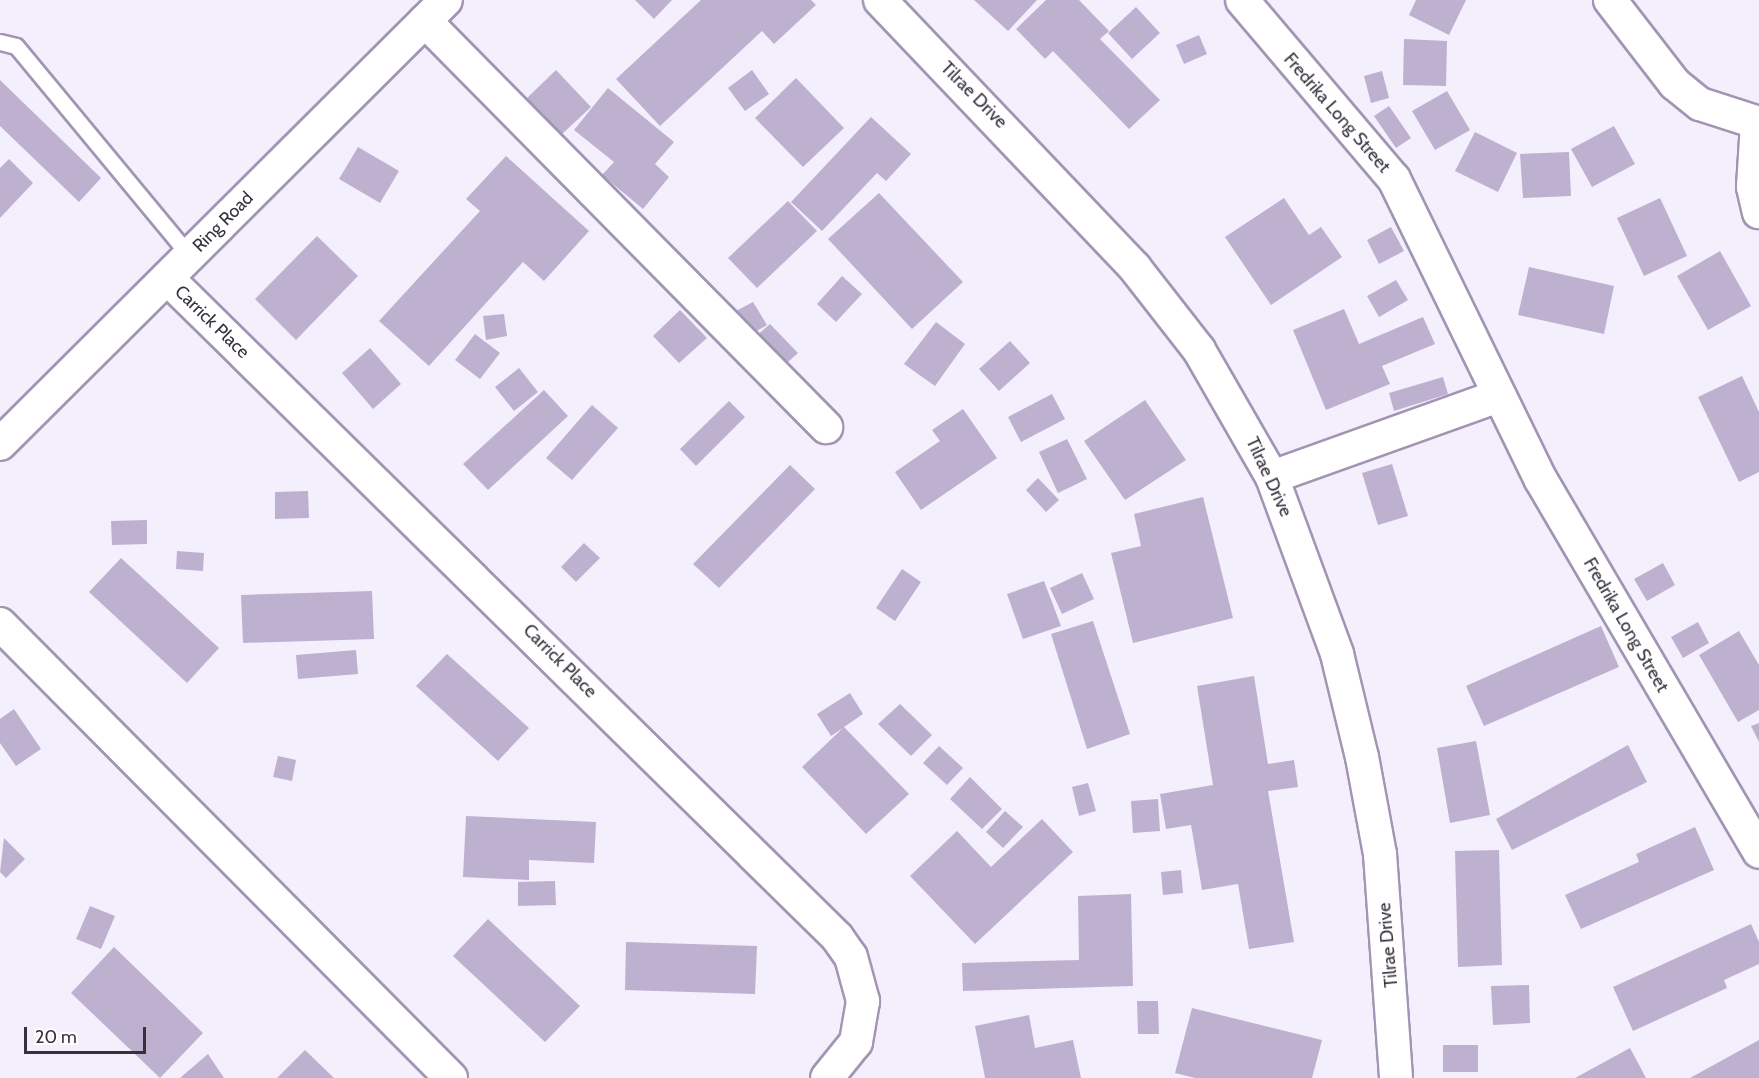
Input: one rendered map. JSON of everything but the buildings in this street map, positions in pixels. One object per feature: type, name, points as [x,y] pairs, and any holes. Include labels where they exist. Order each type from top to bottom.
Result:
[{"type":"street","name":"Tilrae Drive","points":[[880,0],[1136,267],[1199,351],[1272,477],[1337,654],[1362,757],[1380,854],[1396,1078]]},
{"type":"street","name":"Fredrika Long Street","points":[[1242,0],[1394,179],[1498,396],[1759,852]]},
{"type":"street","points":[[1610,0],[1675,84],[1700,104],[1758,123],[1753,187],[1759,212]]},
{"type":"street","points":[[436,10],[826,427]]},
{"type":"street","name":"Ring Road","points":[[0,444],[436,10]]},
{"type":"street","name":"Carrick Place","points":[[167,278],[837,936],[851,957],[863,1001],[856,1042],[827,1078]]},
{"type":"street","points":[[1272,477],[1498,396]]},
{"type":"street","points":[[0,624],[451,1078]]},
{"type":"lane","points":[[0,42],[16,46],[189,255]]}]
